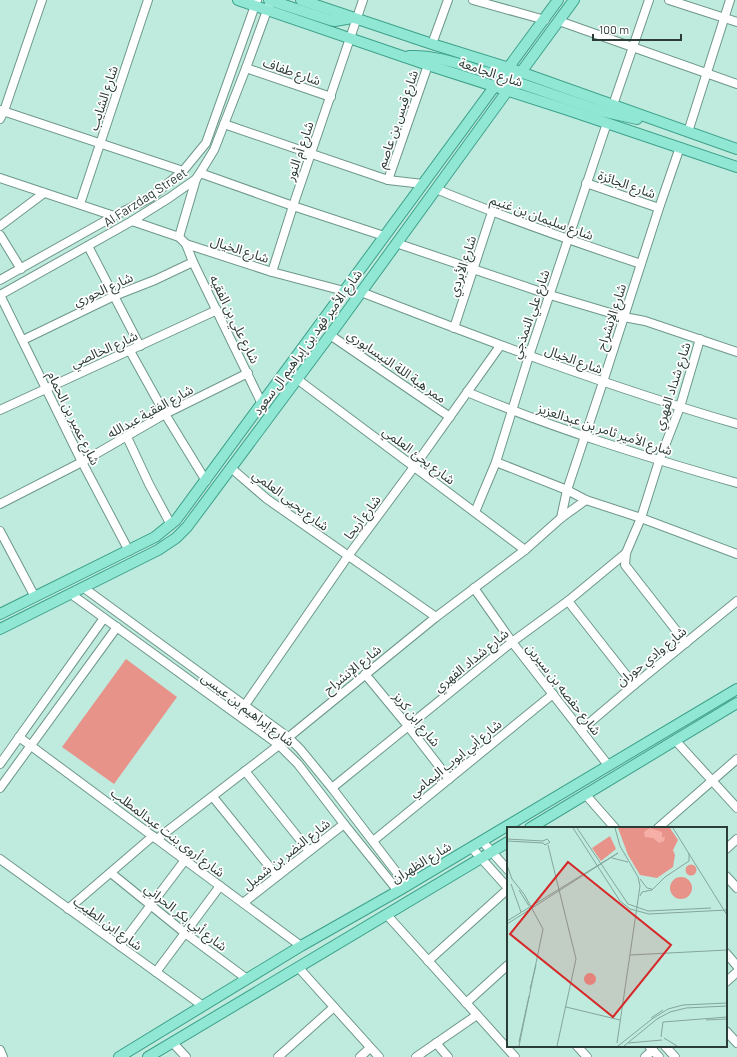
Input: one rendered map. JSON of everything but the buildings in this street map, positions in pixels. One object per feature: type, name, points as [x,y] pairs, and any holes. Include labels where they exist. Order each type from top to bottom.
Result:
[{"type":"main road","name":"شارع الجامعة","points":[[238,0],[256,3],[269,3],[350,39],[496,86],[510,87],[606,123],[737,167]]},
{"type":"main road","name":"شارع الجامعة","points":[[301,0],[432,44],[506,72],[521,72],[737,149]]},
{"type":"main road","name":"شارع الأمير فهد بن إبراهيم ال سعود","points":[[0,614],[129,551],[155,537],[176,520],[384,236],[545,20],[558,0]]},
{"type":"main road","name":"شارع الأمير فهد بن إبراهيم ال سعود","points":[[0,630],[158,550],[176,538],[191,522],[330,335],[574,0]]},
{"type":"main road","points":[[269,3],[335,21],[354,18]]},
{"type":"main road","points":[[403,57],[431,56],[493,74],[506,72]]},
{"type":"main road","points":[[510,87],[522,84],[610,114],[636,119],[653,120]]},
{"type":"main road","name":"شارع الظهران","points":[[119,1057],[301,946],[482,841],[737,689]]},
{"type":"main road","points":[[532,827],[737,703]]},
{"type":"main road","points":[[148,1057],[507,843]]},
{"type":"street","points":[[0,119],[42,0]]},
{"type":"street","name":"شارع الشايب","points":[[80,204],[148,0]]},
{"type":"street","points":[[354,18],[363,0]]},
{"type":"street","points":[[432,44],[448,0]]},
{"type":"street","points":[[473,0],[545,20]]},
{"type":"street","points":[[613,105],[649,0]]},
{"type":"street","points":[[669,0],[737,22]]},
{"type":"street","points":[[688,132],[730,0]]},
{"type":"street","name":"Al Farzdaq Street","points":[[0,280],[114,216],[150,198],[183,171],[206,143],[256,3]]},
{"type":"street","name":"Al Farzdaq Street","points":[[0,295],[132,221],[169,198],[198,176],[214,150],[246,68],[269,3]]},
{"type":"street","name":"شارع أم النور","points":[[272,272],[350,39],[354,18]]},
{"type":"street","points":[[559,22],[737,84]]},
{"type":"street","name":"شارع قيس بن عاصم","points":[[388,180],[428,65]]},
{"type":"street","name":"شارع طفاف","points":[[246,68],[331,97]]},
{"type":"street","points":[[2,110],[183,171]]},
{"type":"street","name":"شارع علي النمذجي","points":[[475,512],[496,462],[511,410],[606,123]]},
{"type":"street","points":[[224,124],[388,180],[423,184]]},
{"type":"street","name":"شارع الإنشراح","points":[[561,518],[567,490],[680,147]]},
{"type":"street","points":[[179,237],[198,176],[384,236]]},
{"type":"street","points":[[0,178],[44,194],[80,204],[114,216]]},
{"type":"street","name":"شارع الجائزة","points":[[586,182],[659,208]]},
{"type":"street","name":"شارع سليمان بن غنيم","points":[[436,189],[492,212],[568,240],[642,264]]},
{"type":"street","points":[[0,226],[44,194]]},
{"type":"street","name":"شارع الأبردي","points":[[454,328],[492,212]]},
{"type":"street","name":"شارع الخيال","points":[[132,221],[179,237],[186,244],[272,272],[344,292]]},
{"type":"street","points":[[0,235],[21,269]]},
{"type":"street","points":[[396,243],[550,295],[624,317],[645,321],[737,352]]},
{"type":"street","name":"شارع علي بن الفقيه","points":[[186,244],[193,262],[262,404]]},
{"type":"street","points":[[88,246],[140,346]]},
{"type":"street","name":"شارع الحوري","points":[[23,340],[114,296],[155,280],[193,262]]},
{"type":"street","name":"شارع الخيال","points":[[361,292],[500,346],[603,382],[737,424]]},
{"type":"street","name":"شارع عمير بن الحمام","points":[[0,295],[82,462],[129,551]]},
{"type":"street","name":"شارع الخالصي","points":[[0,410],[217,310]]},
{"type":"street","name":"ممر هبة اللة النيسابوري","points":[[330,335],[450,417]]},
{"type":"street","name":"شارع شداد الفهري","points":[[686,643],[625,565],[626,553],[641,518],[659,461],[680,407],[700,339]]},
{"type":"street","name":"شارع أريحا","points":[[245,705],[348,556],[414,467],[500,346]]},
{"type":"street","points":[[130,351],[164,414],[206,481]]},
{"type":"street","name":"شارع الفقية عبدالله","points":[[0,504],[82,462],[164,414],[248,373]]},
{"type":"street","name":"شارع يحئ العلمي","points":[[297,379],[525,550]]},
{"type":"street","name":"شارع الأمير ثامر بن عبدالعزيز","points":[[467,392],[511,410],[659,461],[737,483]]},
{"type":"street","points":[[127,437],[149,484],[171,525]]},
{"type":"street","points":[[496,462],[567,490],[586,500],[641,518],[737,554]]},
{"type":"street","name":"شارع يحيى العلمي","points":[[231,468],[267,499],[436,617]]},
{"type":"street","name":"شارع الإنشراح","points":[[68,909],[155,837],[213,797],[436,617],[525,550],[561,518],[586,500]]},
{"type":"street","points":[[0,532],[35,597]]},
{"type":"street","name":"شارع شداد الفهري","points":[[332,788],[512,642],[568,601],[626,553]]},
{"type":"street","points":[[84,588],[288,737],[300,749],[332,788],[373,841],[402,888]]},
{"type":"street","name":"شارع حفصه بن سيرين","points":[[474,588],[512,642],[608,765]]},
{"type":"street","name":"شارع إبراهيم بن عيسى","points":[[71,594],[279,745],[298,764],[344,824],[402,888]]},
{"type":"street","points":[[568,601],[634,684]]},
{"type":"street","name":"شارع وادي حوران","points":[[581,730],[634,684],[737,602]]},
{"type":"street","points":[[0,764],[104,618]]},
{"type":"street","points":[[0,788],[117,627]]},
{"type":"street","name":"شارع ابن كريز","points":[[365,674],[449,779]]},
{"type":"street","name":"شارع أبي ايوب اليمامي","points":[[373,841],[553,694]]},
{"type":"street","name":"شارع أروى بنت عبدالمطلب","points":[[19,737],[301,946]]},
{"type":"street","points":[[676,740],[737,808]]},
{"type":"street","points":[[659,827],[737,759]]},
{"type":"street","points":[[245,771],[309,851]]},
{"type":"street","points":[[0,773],[7,778]]},
{"type":"street","points":[[585,794],[613,827]]},
{"type":"street","points":[[213,797],[277,876]]},
{"type":"street","name":"شارع النضر بن شميل","points":[[243,903],[344,824]]},
{"type":"street","points":[[727,848],[737,839]]},
{"type":"street","points":[[482,841],[507,869]]},
{"type":"street","points":[[471,847],[507,887]]},
{"type":"street","name":"شارع ابن الطيب","points":[[0,859],[203,1006]]},
{"type":"street","points":[[120,946],[185,860]]},
{"type":"street","name":"شارع أبي بكر الحراني","points":[[111,873],[185,933],[247,980]]},
{"type":"street","points":[[727,877],[737,888]]},
{"type":"street","points":[[156,972],[220,886]]},
{"type":"street","points":[[428,961],[507,889]]},
{"type":"street","points":[[387,915],[477,1015],[507,1045]]},
{"type":"street","points":[[727,955],[737,966]]},
{"type":"street","points":[[466,1003],[507,966]]},
{"type":"street","points":[[298,967],[379,1057]]},
{"type":"street","points":[[727,981],[737,972]]},
{"type":"street","points":[[278,1057],[334,1007]]},
{"type":"street","points":[[416,1057],[477,1015]]},
{"type":"street","points":[[727,1032],[737,1043]]},
{"type":"street","points":[[172,1042],[186,1057]]},
{"type":"street","points":[[436,1043],[448,1057]]},
{"type":"street","points":[[508,1047],[515,1057]]},
{"type":"street","points":[[578,1047],[587,1057]]},
{"type":"street","points":[[666,1047],[675,1057]]},
{"type":"street","points":[[360,1057],[370,1048]]},
{"type":"street","points":[[645,1057],[651,1048],[659,1057]]},
{"type":"street","points":[[0,1050],[4,1057]]},
{"type":"shaded area","points":[[126,659],[177,697],[114,784],[62,747]]}]
